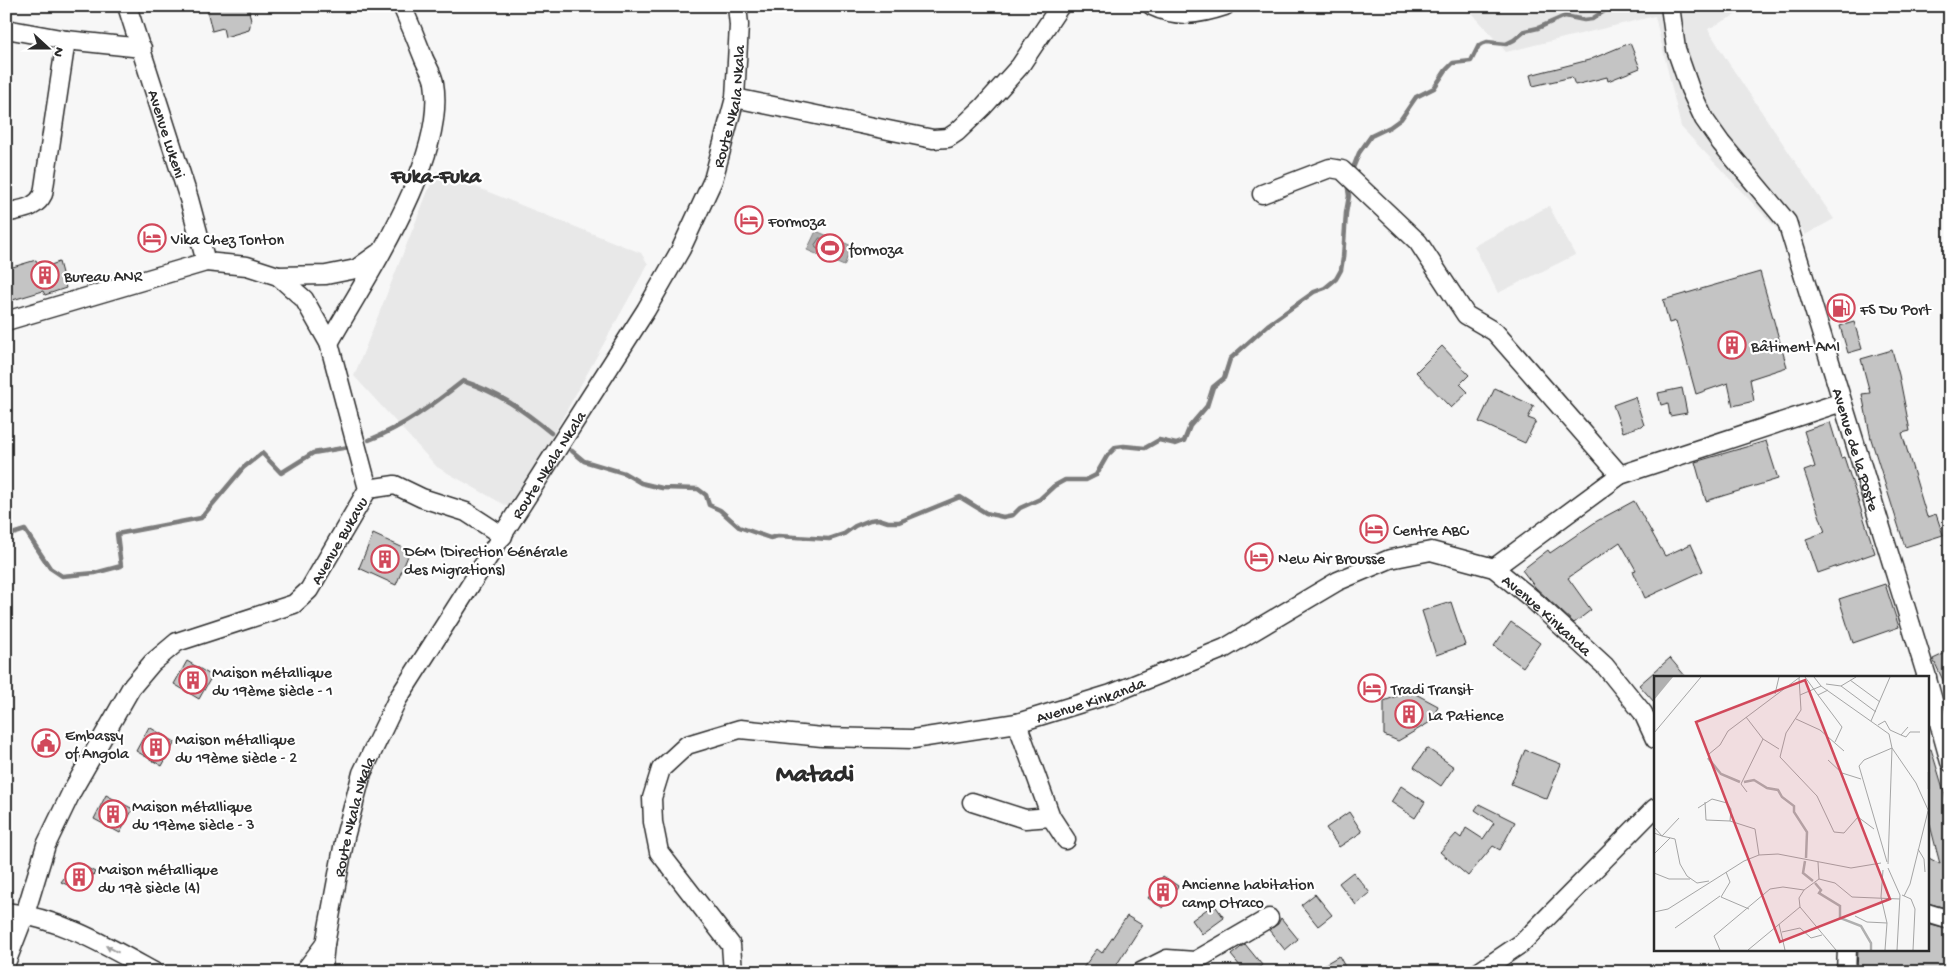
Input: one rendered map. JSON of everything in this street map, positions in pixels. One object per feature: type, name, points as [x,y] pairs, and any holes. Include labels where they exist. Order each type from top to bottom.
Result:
[{"type":"street","name":"Avenue Lukeni","points":[[127,6],[189,199],[206,262]]},
{"type":"street","points":[[329,343],[382,250],[416,185],[428,150],[435,114],[434,82],[402,6]]},
{"type":"street","name":"Route Nkala Nkala","points":[[322,972],[325,944],[345,837],[362,773],[398,700],[646,310],[681,249],[713,180],[735,98],[737,6]]},
{"type":"street","points":[[735,98],[933,139],[948,138],[983,107],[1020,66],[1060,6]]},
{"type":"street","points":[[1152,6],[1171,14],[1189,15],[1225,6]]},
{"type":"street","name":"Avenue de la Poste","points":[[1670,6],[1676,48],[1690,89],[1704,119],[1721,143],[1787,222],[1926,676]]},
{"type":"street","points":[[6,29],[66,40],[142,48]]},
{"type":"street","points":[[6,214],[34,207],[43,194],[66,40]]},
{"type":"street","points":[[1262,194],[1330,168],[1342,170],[1418,242],[1466,315],[1495,332],[1620,475]]},
{"type":"street","points":[[278,276],[326,275],[356,269],[382,250]]},
{"type":"street","name":"Avenue Bukavu","points":[[6,321],[206,262],[247,266],[278,276],[304,299],[329,343],[368,489],[309,590],[294,604],[176,642],[152,663],[130,688],[72,791],[46,845],[25,914],[6,963]]},
{"type":"street","points":[[1494,568],[1620,475],[1842,402]]},
{"type":"street","points":[[368,489],[395,485],[422,498],[466,512],[503,536]]},
{"type":"street","name":"Avenue Kinkanda","points":[[733,972],[730,945],[659,852],[653,822],[652,798],[661,769],[687,744],[740,729],[822,737],[913,739],[1017,723],[1111,694],[1225,648],[1338,581],[1390,559],[1431,551],[1494,568],[1531,598],[1605,666],[1643,713],[1654,737]]},
{"type":"street","name":"Avenue de la Poste","points":[[1928,681],[1950,762]]},
{"type":"street","points":[[1933,697],[1950,706]]},
{"type":"street","points":[[1017,723],[1051,817],[1066,840]]},
{"type":"street","points":[[972,802],[1025,820],[1051,817]]},
{"type":"street","points":[[1479,972],[1522,943],[1654,809]]},
{"type":"street","points":[[6,912],[25,914],[75,930],[154,972]]},
{"type":"street","points":[[1928,914],[1950,920]]},
{"type":"street","points":[[1142,972],[1167,959],[1195,961],[1269,918]]},
{"type":"street","points":[[304,972],[325,944]]},
{"type":"street","points":[[1846,972],[1847,950]]},
{"type":"shaded area","points":[[1466,6],[1753,6],[1708,29],[1728,62],[1834,219],[1805,235],[1796,217],[1776,228],[1681,127],[1655,16],[1506,52]]},
{"type":"shaded area","points":[[436,171],[641,253],[648,264],[512,509],[437,467],[354,376]]},
{"type":"shaded area","points":[[1549,206],[1575,255],[1498,293],[1474,246]]},
{"type":"water","name":"formoza","points":[[816,231],[852,246],[844,266],[807,250]]},
{"type":"building","points":[[206,6],[248,6],[251,21],[249,30],[225,37],[223,28],[212,31]]},
{"type":"building","points":[[1630,43],[1640,68],[1608,81],[1607,77],[1575,85],[1572,77],[1533,86],[1530,75],[1589,60]]},
{"type":"building","points":[[36,260],[40,269],[59,262],[66,288],[45,295],[43,291],[6,302],[6,269]]},
{"type":"building","name":"Bâtiment AMI","points":[[1760,272],[1787,367],[1750,379],[1754,401],[1733,406],[1728,383],[1696,394],[1676,321],[1669,323],[1663,300]]},
{"type":"building","points":[[1854,322],[1862,349],[1848,353],[1840,326]]},
{"type":"building","points":[[1442,346],[1469,375],[1460,384],[1468,392],[1451,408],[1416,372]]},
{"type":"building","points":[[1892,350],[1910,431],[1902,433],[1927,517],[1936,514],[1943,535],[1905,547],[1871,439],[1862,394],[1870,393],[1861,359]]},
{"type":"building","points":[[1495,388],[1534,406],[1528,418],[1536,421],[1525,443],[1479,422]]},
{"type":"building","points":[[1682,388],[1687,413],[1670,416],[1668,403],[1661,405],[1658,393]]},
{"type":"building","points":[[1635,397],[1644,425],[1623,432],[1613,405]]},
{"type":"building","points":[[1830,422],[1841,458],[1844,457],[1875,553],[1818,573],[1806,539],[1825,532],[1804,471],[1815,467],[1804,431]]},
{"type":"building","points":[[1766,441],[1778,479],[1706,501],[1695,462]]},
{"type":"building","points":[[1634,501],[1665,556],[1691,544],[1703,571],[1645,598],[1633,571],[1636,570],[1620,542],[1568,578],[1591,610],[1574,623],[1535,587],[1522,570],[1548,550],[1550,553],[1597,521]]},
{"type":"building","name":"DGM (Direction Générale des Migrations)","points":[[373,534],[410,551],[396,585],[359,568]]},
{"type":"building","points":[[1885,584],[1899,627],[1853,643],[1839,599]]},
{"type":"building","points":[[1451,602],[1465,645],[1436,655],[1422,611]]},
{"type":"building","points":[[1511,622],[1540,643],[1523,667],[1494,646]]},
{"type":"building","points":[[1950,651],[1950,695],[1933,659]]},
{"type":"building","points":[[1670,658],[1685,676],[1654,676],[1654,702],[1639,685]]},
{"type":"building","name":"Maison métallique du 19ème siècle - 1","points":[[187,661],[212,676],[199,699],[174,684]]},
{"type":"building","name":"La Patience","points":[[1410,691],[1438,706],[1432,721],[1398,741],[1384,735],[1384,701]]},
{"type":"building","name":"Maison métallique du 19ème siècle - 2","points":[[149,727],[175,742],[162,766],[136,751]]},
{"type":"building","points":[[1427,748],[1454,767],[1441,786],[1414,767]]},
{"type":"building","points":[[1931,749],[1950,811],[1950,909],[1928,903],[1928,858],[1940,864],[1930,825],[1928,825],[1928,750]]},
{"type":"building","points":[[1525,750],[1561,764],[1547,799],[1511,784]]},
{"type":"building","points":[[1401,786],[1425,802],[1415,818],[1391,802]]},
{"type":"building","name":"Maison métallique du 19ème siècle - 3","points":[[106,795],[133,809],[120,833],[94,819]]},
{"type":"building","points":[[1479,804],[1515,822],[1500,850],[1493,846],[1468,876],[1440,852],[1456,834],[1461,838],[1466,828],[1483,839],[1494,823],[1475,810]]},
{"type":"building","points":[[1349,812],[1362,832],[1339,847],[1326,828]]},
{"type":"building","name":"Maison métallique du 19è siècle (4)","points":[[76,862],[95,872],[83,892],[61,882]]},
{"type":"building","name":"Ancienne habitation camp Otraco","points":[[1353,872],[1370,893],[1356,905],[1339,883]]},
{"type":"building","name":"Ancienne habitation camp Otraco","points":[[1163,876],[1178,886],[1163,908],[1148,898]]},
{"type":"building","name":"Ancienne habitation camp Otraco","points":[[1315,894],[1332,915],[1318,926],[1301,905]]},
{"type":"building","name":"Ancienne habitation camp Otraco","points":[[1214,904],[1224,918],[1202,934],[1192,920]]},
{"type":"building","points":[[1127,916],[1142,925],[1112,972],[1080,972],[1097,949],[1102,953]]},
{"type":"building","name":"Ancienne habitation camp Otraco","points":[[1281,918],[1298,939],[1285,950],[1269,930],[1278,924]]},
{"type":"building","points":[[1928,924],[1950,930],[1950,972],[1857,972],[1858,950],[1928,950]]},
{"type":"building","name":"Ancienne habitation camp Otraco","points":[[1245,944],[1262,965],[1253,972],[1245,972],[1231,955]]},
{"type":"building","points":[[1339,956],[1348,972],[1311,972]]},
{"type":"waterway","points":[[1351,173],[1359,153],[1371,136],[1390,127],[1401,119],[1416,97],[1434,88],[1453,63],[1471,61],[1479,45],[1487,42],[1506,44],[1525,31],[1538,28],[1565,16],[1584,20],[1592,19],[1612,6]]},
{"type":"waterway","points":[[572,451],[584,461],[624,473],[641,483],[662,488],[698,489],[706,495],[709,505],[720,510],[739,527],[770,538],[778,536],[829,539],[844,534],[855,526],[870,520],[879,519],[888,522],[899,522],[960,497],[986,513],[1003,517],[1013,515],[1020,508],[1040,499],[1054,486],[1065,480],[1086,480],[1096,475],[1107,456],[1116,447],[1145,448],[1159,440],[1176,444],[1184,441],[1190,426],[1207,406],[1213,387],[1224,378],[1230,359],[1269,324],[1336,279],[1341,270],[1343,258],[1349,196],[1347,182]]},
{"type":"waterway","points":[[369,440],[406,422],[463,381],[510,402],[551,433]]},
{"type":"waterway","points":[[6,536],[25,530],[50,568],[62,576],[95,573],[121,566],[117,534],[201,518],[243,468],[262,453],[281,473],[313,453],[349,447]]},
{"type":"place","name":"Formoza","points":[[749,220]]},
{"type":"place","name":"Vika Chez Tonton","points":[[152,238]]},
{"type":"place","name":"formoza","points":[[830,248]]},
{"type":"place","name":"Bureau ANR","points":[[45,275]]},
{"type":"place","name":"FS Du Port","points":[[1841,308]]},
{"type":"place","name":"Bâtiment AMI","points":[[1732,345]]},
{"type":"place","name":"Centre ABC","points":[[1374,529]]},
{"type":"place","name":"New Air Brousse","points":[[1259,557]]},
{"type":"place","name":"DGM (Direction Générale des Migrations)","points":[[385,559]]},
{"type":"place","name":"Maison métallique du 19ème siècle - 1","points":[[193,680]]},
{"type":"place","name":"Tradi Transit","points":[[1372,688]]},
{"type":"place","name":"La Patience","points":[[1409,714]]},
{"type":"place","name":"Embassy of Angola","points":[[46,743]]},
{"type":"place","name":"Maison métallique du 19ème siècle - 2","points":[[156,747]]},
{"type":"place","name":"Maison métallique du 19ème siècle - 3","points":[[113,814]]},
{"type":"place","name":"Maison métallique du 19è siècle (4)","points":[[79,877]]},
{"type":"place","name":"Ancienne habitation camp Otraco","points":[[1163,892]]},
{"type":"district","name":"Fuka-Fuka","points":[[436,175]]},
{"type":"district","name":"Matadi","points":[[815,772]]}]
